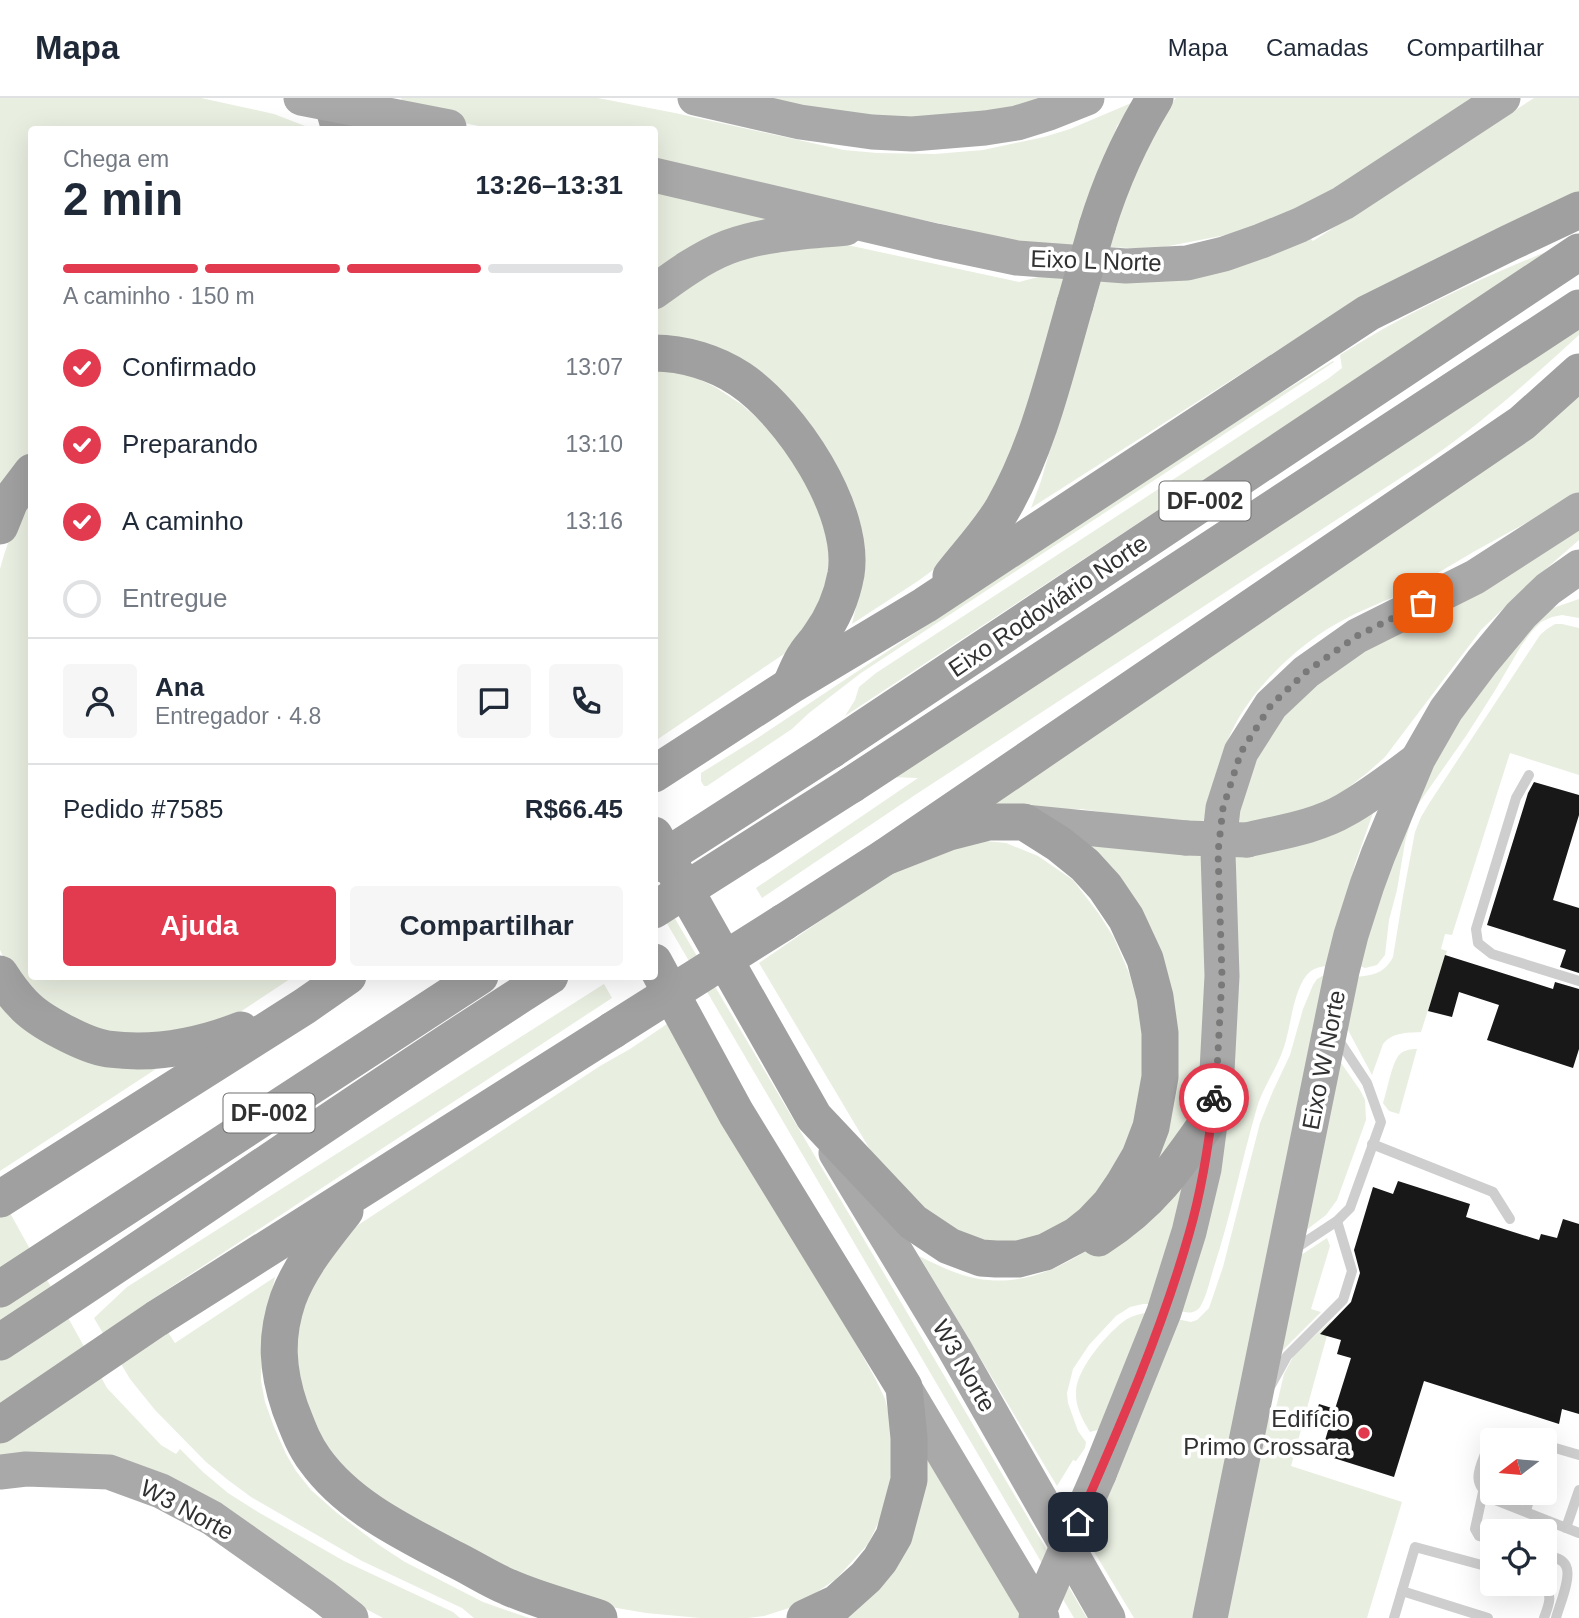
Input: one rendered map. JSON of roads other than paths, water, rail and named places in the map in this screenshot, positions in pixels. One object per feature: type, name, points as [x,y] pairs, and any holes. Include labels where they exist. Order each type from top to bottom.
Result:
[{"type":"highway","points":[[331,98],[339,126]]},
{"type":"highway","points":[[386,98],[393,126]]},
{"type":"highway","points":[[925,606],[1003,509],[1032,446],[1106,197],[1122,158],[1155,98]]},
{"type":"highway","points":[[658,772],[790,686],[925,606],[1368,313],[1579,210]]},
{"type":"highway","name":"Eixo Rodoviário Norte","points":[[658,861],[831,750],[1579,252]]},
{"type":"highway","name":"Eixo Rodoviário Norte","points":[[658,907],[851,785],[1579,308]]},
{"type":"highway","points":[[658,353],[682,356],[706,363],[741,380],[762,398],[803,445],[830,492],[843,527],[848,558],[846,573],[837,606],[803,659],[790,686]]},
{"type":"highway","points":[[0,1425],[156,1320],[886,857],[1522,423],[1579,372]]},
{"type":"highway","points":[[0,526],[10,501],[28,477]]},
{"type":"highway","points":[[886,857],[949,832],[988,821],[1024,822],[1059,844],[1085,865],[1105,887],[1126,918],[1145,959],[1155,997],[1160,1033],[1160,1077],[1152,1127],[1140,1156],[1110,1204],[1077,1235],[1045,1252]]},
{"type":"highway","points":[[658,842],[814,1117],[913,1222],[948,1246],[981,1258],[1018,1259],[1082,1246],[1100,1237],[1159,1188],[1213,1114]]},
{"type":"highway","points":[[658,969],[736,1113],[904,1387],[909,1480],[894,1536],[866,1577],[837,1603],[804,1618]]},
{"type":"highway","points":[[0,974],[25,1007],[74,1038],[107,1049],[153,1051],[194,1045],[232,1034],[305,1006]]},
{"type":"highway","points":[[0,1199],[342,980]]},
{"type":"highway","name":"DF-002","points":[[0,1289],[474,980]]},
{"type":"highway","name":"DF-002","points":[[0,1342],[457,1035],[544,980]]},
{"type":"highway","points":[[361,1190],[316,1248],[298,1278],[288,1299],[281,1325],[278,1347],[280,1371],[286,1398],[306,1448],[337,1485],[392,1525],[509,1587],[599,1618]]},
{"type":"main road","points":[[301,98],[444,126]]},
{"type":"main road","points":[[695,98],[800,122],[872,132],[912,134],[985,128],[1017,122],[1087,98]]},
{"type":"main road","name":"Eixo L Norte","points":[[658,176],[1017,258],[1126,266],[1187,263],[1261,241],[1343,204],[1503,98]]},
{"type":"main road","points":[[658,289],[727,248],[770,236],[872,225]]},
{"type":"main road","points":[[1036,1618],[1099,1475],[1164,1312],[1189,1232],[1204,1170],[1217,1071],[1222,976],[1218,852],[1223,808],[1241,752],[1271,705],[1306,672],[1357,636],[1475,577],[1579,510]]},
{"type":"main road","name":"Eixo W Norte","points":[[1210,1618],[1351,935],[1367,885],[1418,760],[1446,710],[1521,615],[1548,589],[1579,567]]},
{"type":"main road","points":[[1024,822],[1186,838],[1247,840],[1304,827],[1343,811],[1418,760]]},
{"type":"main road","name":"W3 Norte","points":[[814,1117],[954,1348],[1108,1618]]},
{"type":"main road","points":[[904,1387],[1042,1618]]},
{"type":"main road","name":"W3 Norte","points":[[0,1472],[26,1469],[109,1472],[161,1491],[212,1518],[351,1618]]},
{"type":"lane","points":[[1529,775],[1516,798],[1476,929],[1478,943],[1492,954],[1579,981]]},
{"type":"lane","points":[[1284,1255],[1336,1221],[1350,1208],[1381,1122],[1367,1083],[1331,1030]]},
{"type":"lane","points":[[1373,1144],[1493,1192],[1510,1219]]},
{"type":"lane","points":[[1250,1421],[1287,1356],[1343,1300],[1352,1271],[1336,1221]]},
{"type":"lane","points":[[1558,1449],[1579,1455]]},
{"type":"lane","points":[[1566,1528],[1579,1490]]},
{"type":"lane","points":[[1480,1505],[1475,1529],[1480,1536]]},
{"type":"lane","points":[[1510,1505],[1579,1532]]},
{"type":"lane","points":[[1526,1511],[1528,1505]]},
{"type":"lane","points":[[1394,1618],[1415,1547],[1480,1564]]},
{"type":"lane","points":[[1556,1618],[1568,1576],[1566,1565],[1557,1558]]},
{"type":"lane","points":[[1402,1591],[1488,1618]]},
{"type":"lane","points":[[1544,1618],[1550,1603],[1549,1596]]},
{"type":"place","name":"Edifício Primo Crossara","points":[[1364,1433]]}]
